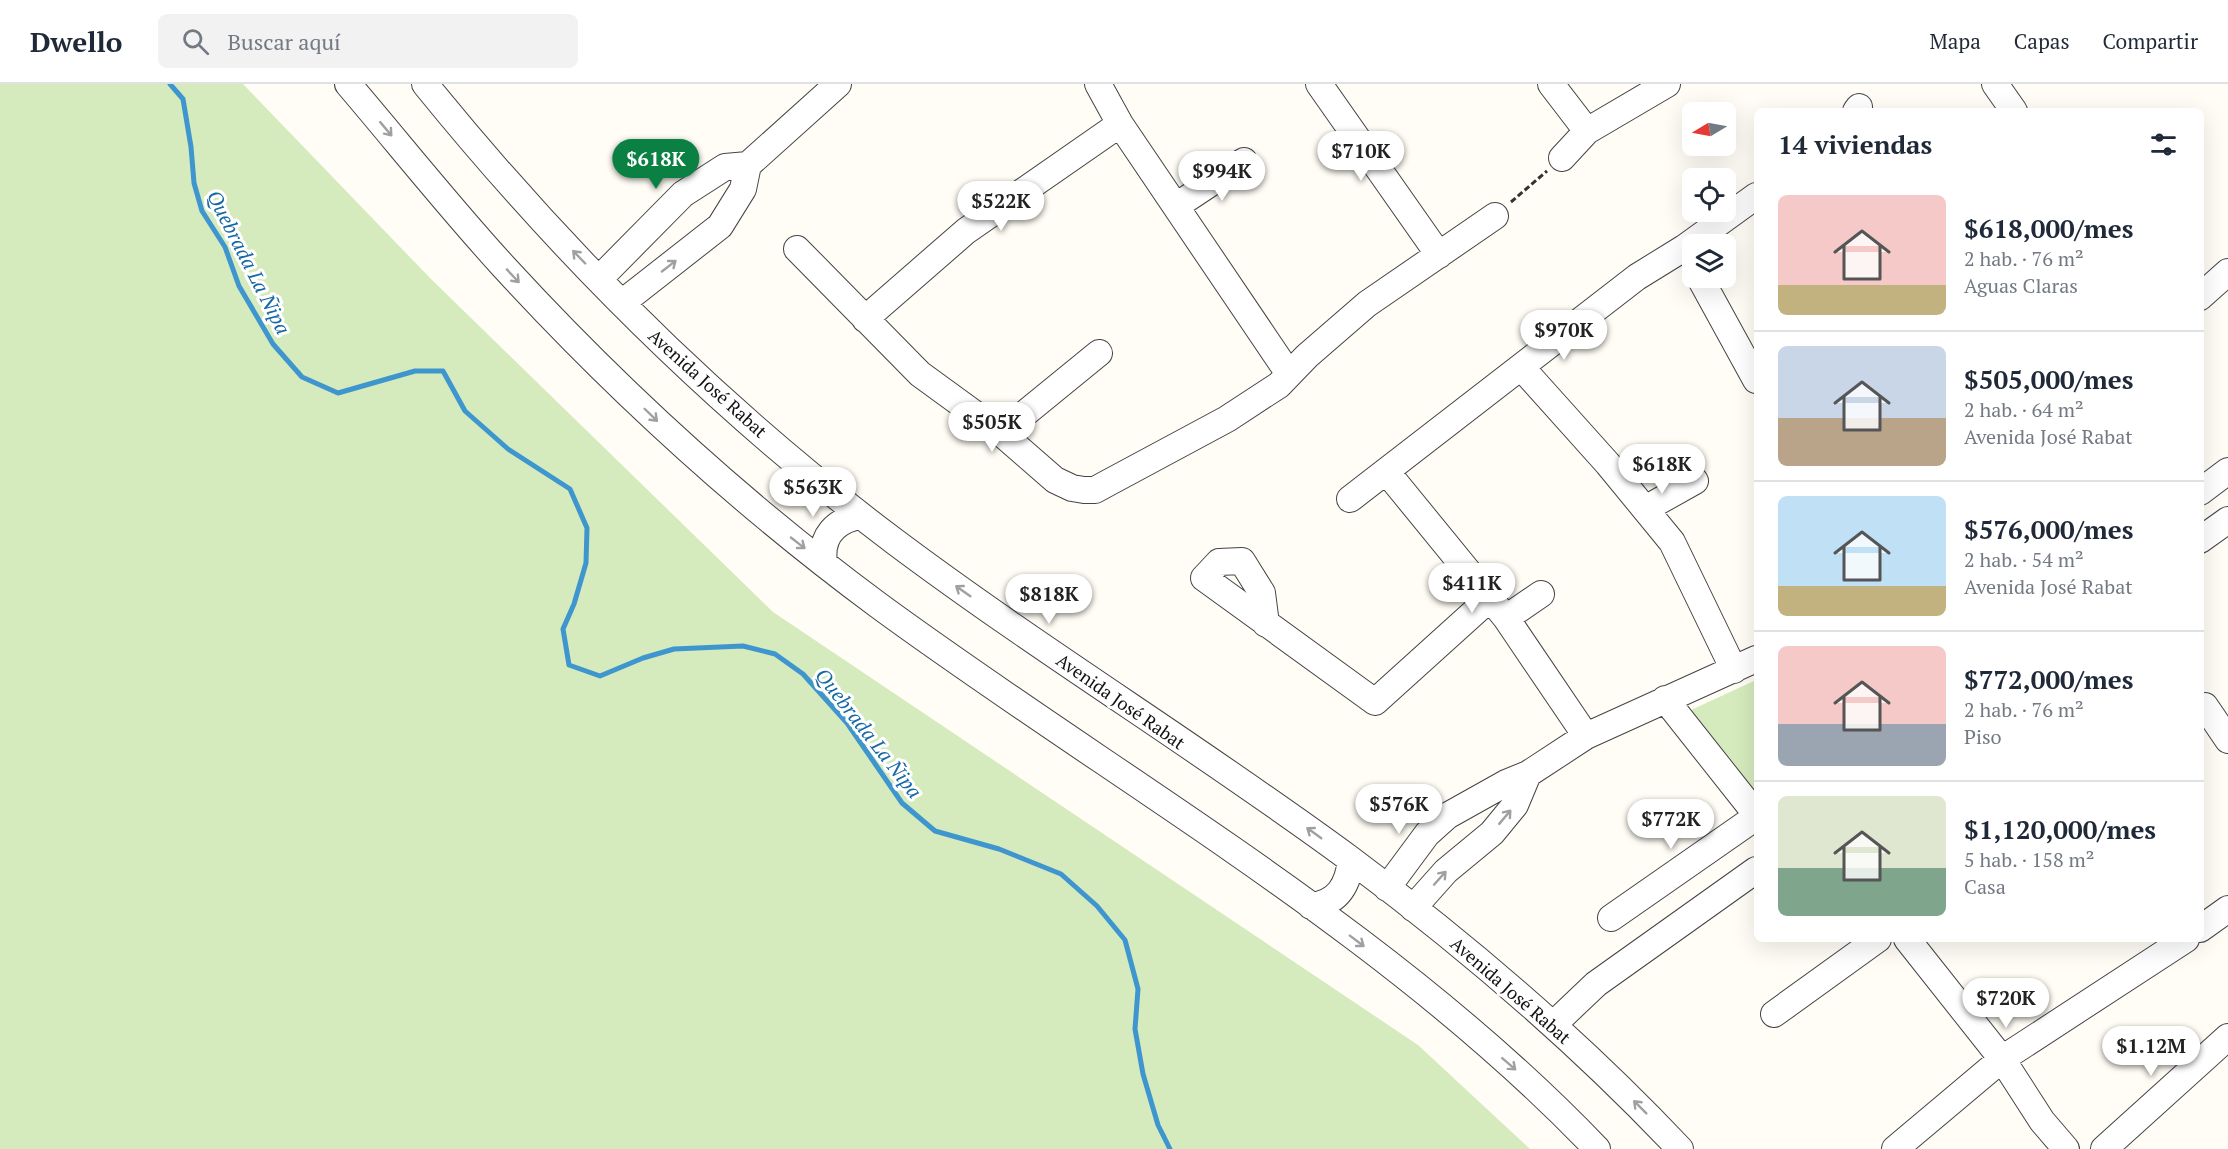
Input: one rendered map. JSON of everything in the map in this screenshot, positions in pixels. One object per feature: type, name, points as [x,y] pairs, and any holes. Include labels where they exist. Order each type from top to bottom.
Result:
[{"type":"street","points":[[348,84],[363,84]]},
{"type":"street","points":[[348,84],[501,264],[557,322],[665,428],[779,528],[922,636],[1311,906],[1475,1035],[1525,1079],[1597,1149]]},
{"type":"street","name":"Avenida José Rabat","points":[[425,84],[522,197],[599,279],[691,370],[861,516],[954,584],[1350,860],[1413,908],[1554,1024],[1619,1085],[1680,1149]]},
{"type":"street","points":[[623,302],[720,226],[743,189],[748,165],[838,84]]},
{"type":"street","points":[[1098,84],[1120,124],[1290,374]]},
{"type":"street","points":[[1551,84],[1587,131]]},
{"type":"street","points":[[1562,158],[1587,131],[1667,84]]},
{"type":"street","points":[[1995,84],[2012,108]]},
{"type":"street","points":[[1324,86],[1439,255]]},
{"type":"street","points":[[865,319],[966,231],[1120,124]]},
{"type":"street","points":[[1176,206],[1244,161]]},
{"type":"street","points":[[599,279],[683,194],[725,167],[748,165]]},
{"type":"street","points":[[1712,234],[1754,198]]},
{"type":"street","points":[[797,249],[920,374],[1001,433],[1055,480],[1072,488],[1095,490],[1227,419],[1279,385],[1367,304],[1495,216]]},
{"type":"street","points":[[1350,499],[1637,277],[1682,258]]},
{"type":"street","points":[[2204,293],[2228,272]]},
{"type":"street","points":[[1705,288],[1754,376]]},
{"type":"street","points":[[1001,433],[1099,353]]},
{"type":"street","points":[[1521,367],[1672,542],[1734,670]]},
{"type":"street","points":[[1386,471],[1506,618],[1586,736]]},
{"type":"street","points":[[2204,489],[2228,471]]},
{"type":"street","points":[[1645,509],[1695,481]]},
{"type":"street","points":[[824,563],[824,546],[831,530],[845,520],[861,516]]},
{"type":"street","points":[[2204,537],[2228,520]]},
{"type":"street","points":[[1506,618],[1541,594]]},
{"type":"street","points":[[1266,624],[1375,702],[1489,599]]},
{"type":"street","points":[[1387,888],[1427,834],[1447,816],[1506,783],[1528,774],[1586,736],[1754,660]]},
{"type":"street","points":[[1665,699],[1754,812]]},
{"type":"street","points":[[2205,706],[2228,740]]},
{"type":"street","points":[[1413,908],[1446,871],[1492,832],[1515,805],[1528,774]]},
{"type":"street","points":[[1611,918],[1754,816]]},
{"type":"street","points":[[1311,906],[1333,900],[1342,890],[1349,873],[1350,860]]},
{"type":"street","points":[[1554,1024],[1596,984],[1754,871]]},
{"type":"street","points":[[2204,925],[2228,909]]},
{"type":"street","points":[[1774,1014],[1874,942]]},
{"type":"street","points":[[1909,942],[2002,1059],[2042,1121],[2066,1149]]},
{"type":"street","points":[[1895,1149],[2002,1059],[2157,947],[2175,942]]},
{"type":"street","points":[[2104,1149],[2228,1037]]},
{"type":"path","points":[[1495,216],[1562,158]]},
{"type":"green space","points":[[0,84],[243,84],[430,278],[773,612],[1418,1045],[1530,1149],[0,1149]]},
{"type":"green space","points":[[1754,681],[1754,794],[1691,710]]},
{"type":"waterway","name":"Quebrada La Ñipa","points":[[170,84],[183,99],[194,183],[202,211],[225,247],[239,286],[273,344],[302,377],[338,393],[415,371],[443,371],[465,411],[508,449],[570,489],[587,528],[586,563],[574,604],[563,629],[569,665],[600,676],[643,658],[674,649],[743,646],[775,654],[803,674],[847,723],[902,803],[935,831],[999,849],[1061,874],[1097,906],[1125,940],[1138,989],[1135,1029],[1143,1074],[1158,1125],[1170,1149]]}]
